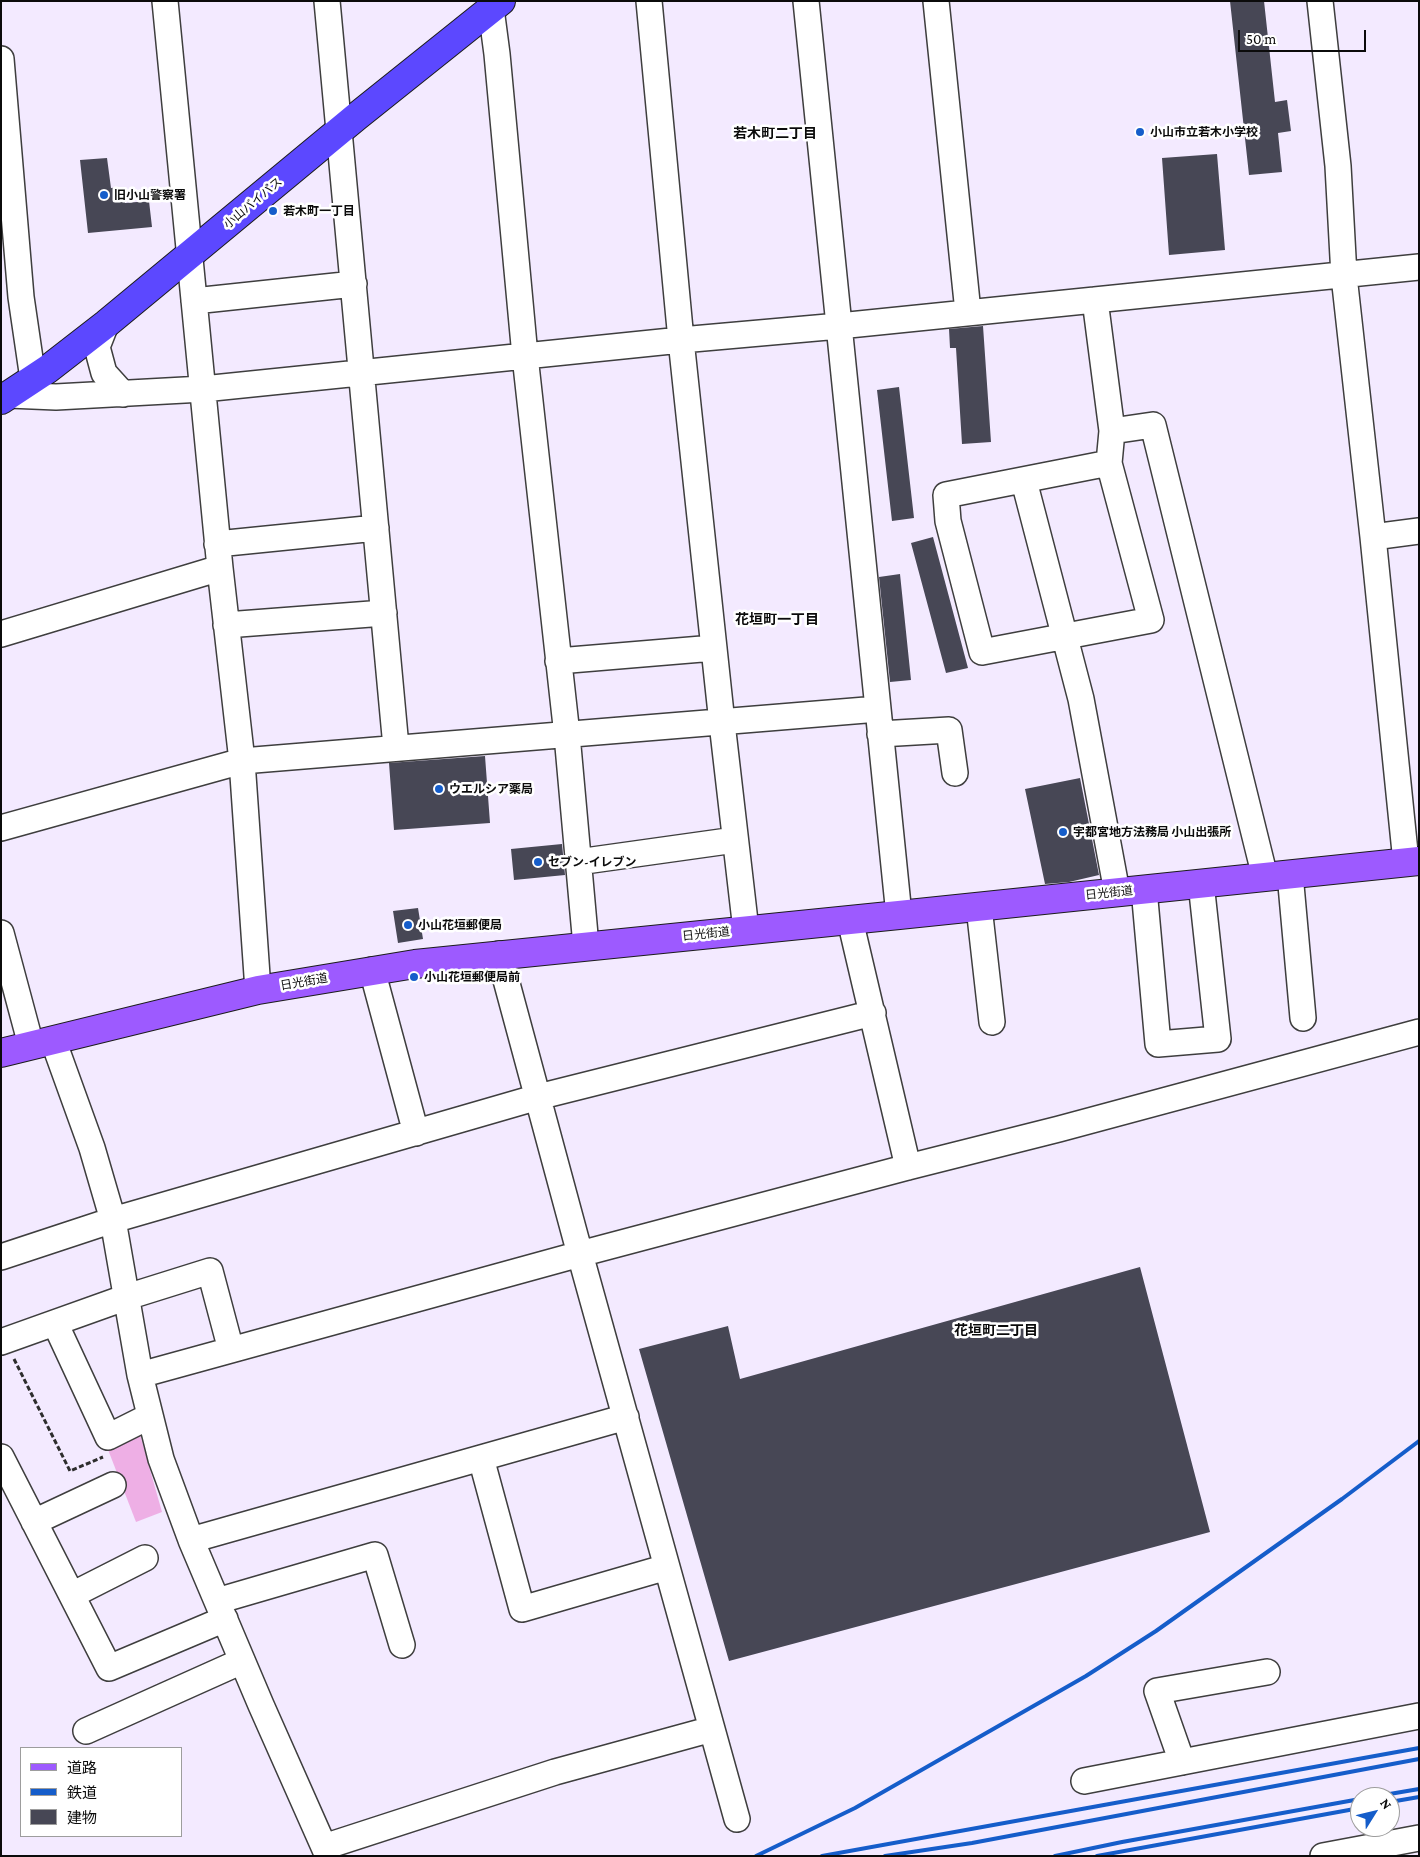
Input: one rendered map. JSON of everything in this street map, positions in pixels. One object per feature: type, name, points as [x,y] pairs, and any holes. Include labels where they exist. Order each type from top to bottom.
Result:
[{"type":"highway","name":"小山バイパス","points":[[5,397],[33,379],[106,324],[494,4]]},
{"type":"main road","name":"日光街道","points":[[1,1053],[258,990],[415,964],[1412,861]]},
{"type":"street","points":[[165,1],[218,556],[242,760],[258,990]]},
{"type":"street","points":[[327,1],[396,748]]},
{"type":"street","points":[[649,1],[681,340],[746,930]]},
{"type":"street","points":[[806,1],[899,915]]},
{"type":"street","points":[[936,1],[968,312]]},
{"type":"street","points":[[1320,1],[1338,166],[1344,276],[1412,861]]},
{"type":"street","points":[[494,4],[525,356],[566,735],[586,946]]},
{"type":"street","points":[[1,59],[11,298],[33,379]]},
{"type":"street","points":[[5,397],[56,397],[203,390],[681,340],[1419,268]]},
{"type":"street","points":[[194,301],[354,284]]},
{"type":"street","points":[[1095,300],[1112,431],[1109,463],[1150,620],[982,652],[948,521],[946,495],[1109,463]]},
{"type":"street","points":[[106,324],[97,347],[104,373],[123,394]]},
{"type":"street","points":[[1112,431],[1154,425],[1277,875],[1303,1018]]},
{"type":"street","points":[[1024,480],[1081,699],[1117,892]]},
{"type":"street","points":[[1,634],[218,556],[376,528]]},
{"type":"street","points":[[1373,537],[1419,531]]},
{"type":"street","points":[[226,625],[384,613]]},
{"type":"street","points":[[558,661],[714,648]]},
{"type":"street","points":[[1,828],[242,760],[878,709]]},
{"type":"street","points":[[880,734],[949,730],[955,773]]},
{"type":"street","points":[[578,862],[735,840]]},
{"type":"street","points":[[1144,890],[1158,1044],[1218,1039],[1202,883]]},
{"type":"street","points":[[979,907],[992,1022]]},
{"type":"street","points":[[850,920],[908,1167]]},
{"type":"street","points":[[1,934],[42,1043],[92,1148],[114,1220],[140,1375],[161,1459],[191,1540],[326,1851],[555,1772],[712,1729]]},
{"type":"street","points":[[499,954],[737,1820]]},
{"type":"street","points":[[372,970],[416,1132]]},
{"type":"street","points":[[1,1257],[114,1220],[538,1097],[873,1013]]},
{"type":"street","points":[[140,1375],[580,1254],[1059,1129],[1419,1032]]},
{"type":"street","points":[[3,1341],[127,1297],[210,1271],[231,1350]]},
{"type":"street","points":[[55,1323],[108,1437],[150,1416]]},
{"type":"street","points":[[191,1540],[626,1417]]},
{"type":"street","points":[[1,1457],[108,1668],[221,1610],[375,1556],[402,1645]]},
{"type":"street","points":[[481,1458],[522,1609],[667,1567]]},
{"type":"street","points":[[34,1522],[113,1485]]},
{"type":"street","points":[[72,1595],[145,1558]]},
{"type":"street","points":[[86,1731],[242,1661]]},
{"type":"street","points":[[1182,1762],[1157,1691],[1268,1672]]},
{"type":"street","points":[[1084,1781],[1419,1716]]},
{"type":"street","points":[[1323,1856],[1419,1838]]},
{"type":"path","points":[[3,1341],[70,1471],[110,1454]]},
{"type":"shaded area","points":[[139,1431],[162,1512],[136,1522],[107,1447]]},
{"type":"building","points":[[1230,1],[1264,1],[1275,102],[1287,100],[1291,131],[1278,133],[1282,172],[1249,175]]},
{"type":"building","points":[[1217,154],[1225,250],[1169,255],[1162,158]]},
{"type":"building","name":"旧小山警察署","points":[[107,158],[111,188],[123,187],[125,203],[149,201],[152,227],[88,233],[80,160]]},
{"type":"building","points":[[983,326],[991,442],[962,444],[956,348],[950,348],[949,329]]},
{"type":"building","points":[[899,387],[914,518],[892,521],[877,390]]},
{"type":"building","points":[[933,537],[968,668],[946,673],[911,543]]},
{"type":"building","points":[[900,574],[911,680],[890,682],[879,577]]},
{"type":"building","name":"ウエルシア薬局","points":[[485,756],[490,823],[394,830],[389,763]]},
{"type":"building","name":"宇都宮地方法務局 小山出張所","points":[[1080,778],[1099,875],[1069,882],[1045,884],[1025,789]]},
{"type":"building","name":"セブン-イレブン","points":[[562,844],[565,875],[514,880],[511,849]]},
{"type":"building","name":"小山花垣郵便局","points":[[418,908],[423,939],[398,943],[393,911]]},
{"type":"building","points":[[1140,1267],[1210,1532],[729,1661],[639,1349],[728,1326],[740,1379]]},
{"type":"railway","points":[[756,1856],[855,1808],[1086,1676],[1156,1631],[1342,1499],[1419,1441]]},
{"type":"railway","points":[[822,1856],[1419,1748]]},
{"type":"railway","points":[[885,1856],[972,1843],[1419,1759]]},
{"type":"railway","points":[[1400,1792],[1419,1789]]},
{"type":"railway","points":[[1400,1800],[1419,1797]]},
{"type":"railway","points":[[1055,1856],[1350,1801]]},
{"type":"railway","points":[[1097,1856],[1350,1810]]},
{"type":"place","name":"小山市立若木小学校","points":[[1140,132]]},
{"type":"place","name":"旧小山警察署","points":[[104,195]]},
{"type":"place","name":"若木町一丁目","points":[[273,211]]},
{"type":"place","name":"ウエルシア薬局","points":[[439,789]]},
{"type":"place","name":"宇都宮地方法務局 小山出張所","points":[[1063,832]]},
{"type":"place","name":"セブン-イレブン","points":[[538,862]]},
{"type":"place","name":"小山花垣郵便局","points":[[408,925]]},
{"type":"place","name":"小山花垣郵便局前","points":[[414,977]]},
{"type":"district","name":"若木町二丁目","points":[[775,134]]},
{"type":"district","name":"花垣町一丁目","points":[[777,620]]},
{"type":"district","name":"花垣町二丁目","points":[[996,1331]]}]
